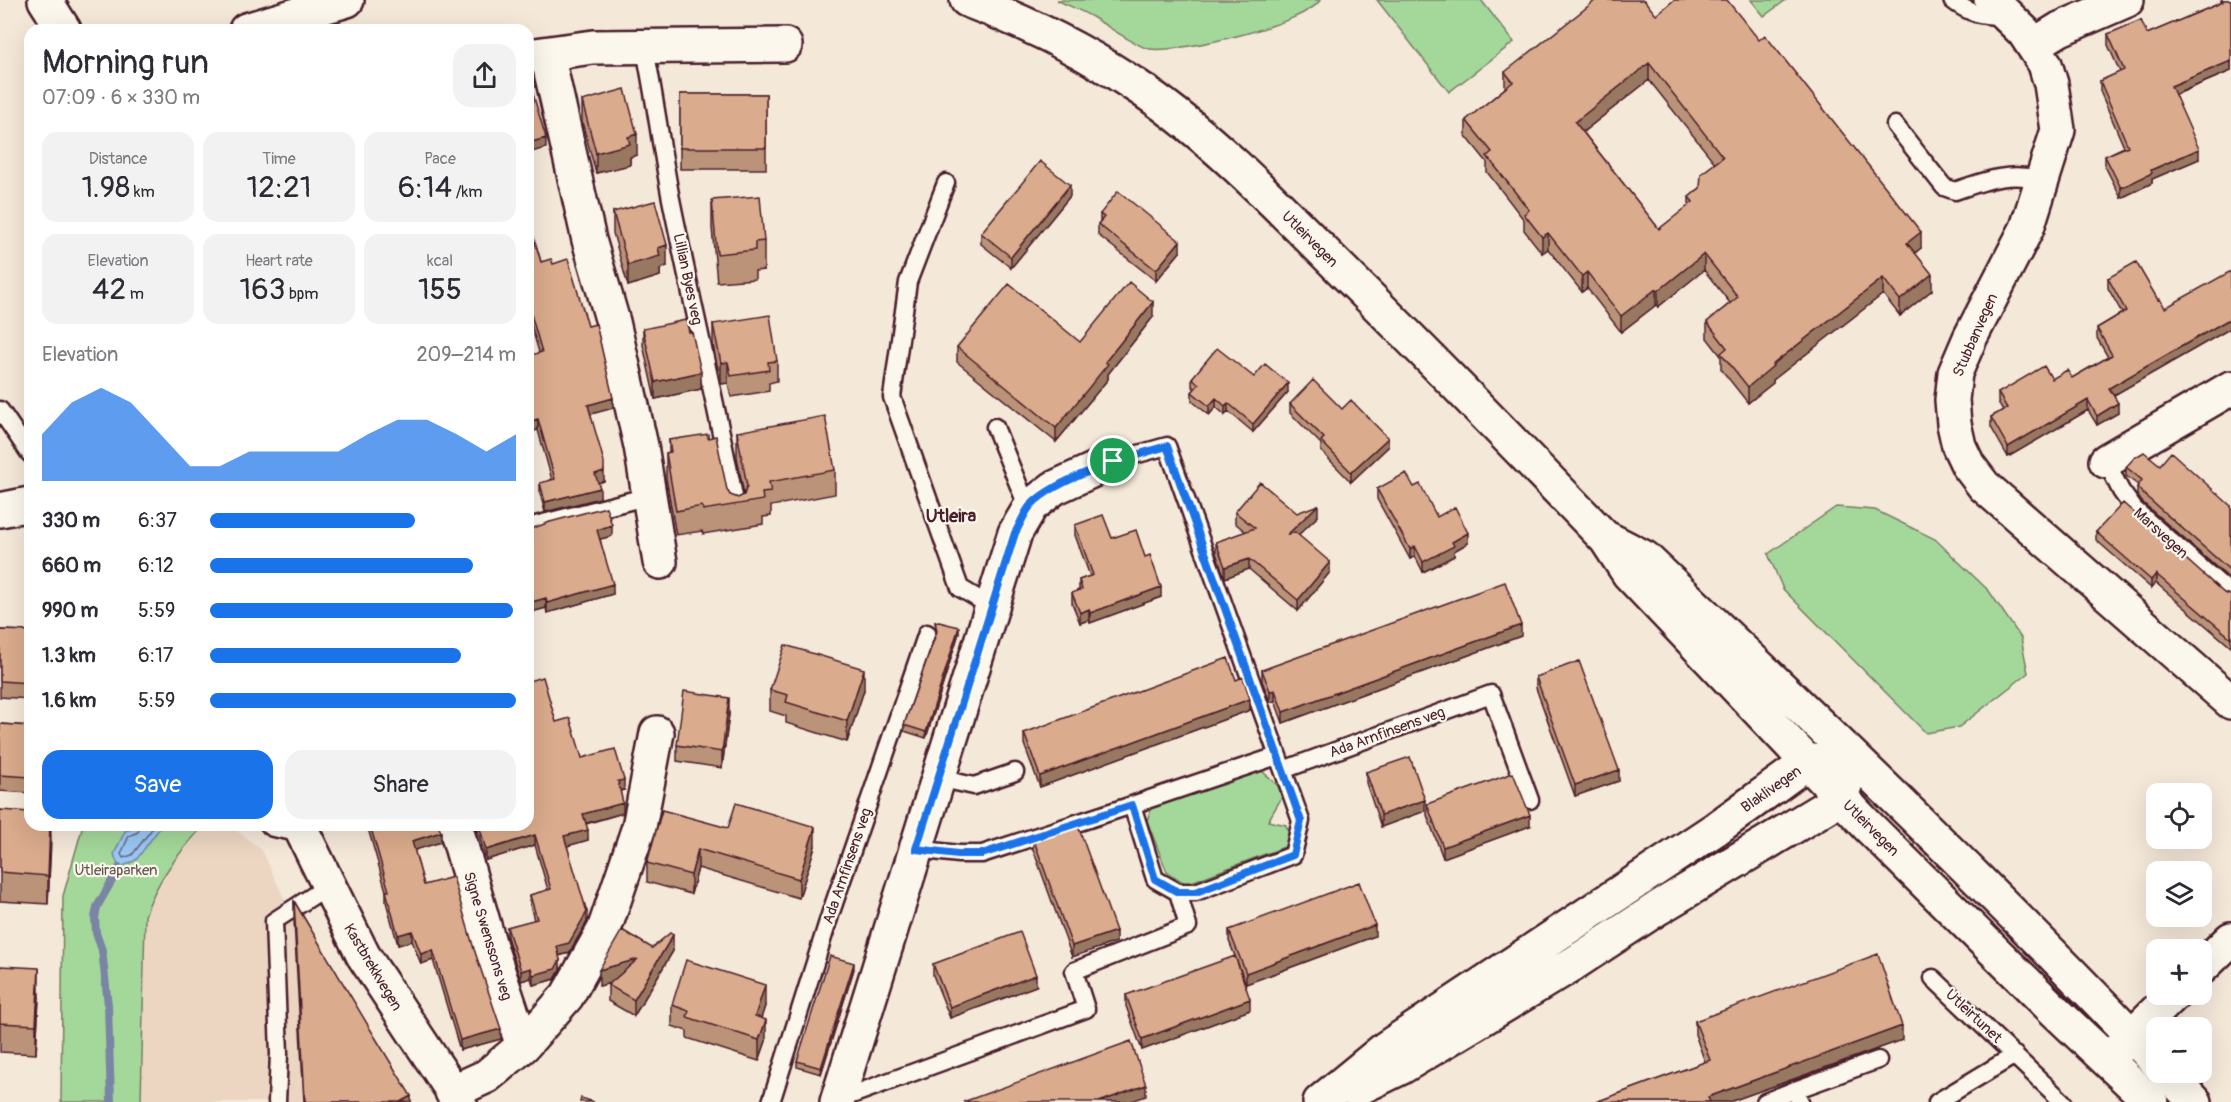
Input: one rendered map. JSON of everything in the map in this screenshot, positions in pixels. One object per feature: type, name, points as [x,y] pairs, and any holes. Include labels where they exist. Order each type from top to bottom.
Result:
[{"type":"main road","points":[[45,0],[60,24]]},
{"type":"main road","points":[[266,24],[347,0]]},
{"type":"main road","name":"Utleirvegen","points":[[967,0],[1029,26],[1087,56],[1144,91],[1189,126],[1289,218],[1422,350],[1606,539],[1629,574],[1841,798],[2055,1011],[2151,1102]]},
{"type":"main road","points":[[2034,45],[2060,29],[2127,0]]},
{"type":"main road","name":"Stubbanvegen","points":[[2000,8],[2034,45],[2044,64],[2051,84],[2058,130],[2026,228],[1955,373],[1952,400],[1959,446],[1968,465],[1984,486],[2231,702]]},
{"type":"main road","points":[[660,562],[641,446],[621,356],[537,55],[593,47],[785,45]]},
{"type":"main road","name":"Marsvegen","points":[[2106,462],[2231,388]]},
{"type":"main road","points":[[837,1101],[1015,533],[1031,506],[1054,488],[1113,461]]},
{"type":"main road","points":[[0,510],[24,505]]},
{"type":"main road","name":"Utleirvegen","points":[[1606,539],[1646,558],[2032,931],[2146,1050]]},
{"type":"main road","points":[[456,1097],[487,1076],[523,1046],[567,996],[604,930],[639,827],[657,733]]},
{"type":"main road","points":[[1331,1102],[1400,1068],[1841,798],[1855,758]]},
{"type":"main road","name":"Blaklivegen","points":[[1320,1102],[1386,1048],[1717,828],[1808,762],[1855,758]]},
{"type":"main road","name":"Kastbrekkvegen","points":[[302,831],[363,955],[456,1097]]},
{"type":"main road","name":"Signe Swenssons veg","points":[[457,831],[492,953],[523,1046]]},
{"type":"main road","points":[[2212,957],[2231,939]]},
{"type":"main road","points":[[2108,1060],[2163,1005]]},
{"type":"main road","points":[[2177,1083],[2195,1102]]},
{"type":"lane","name":"Stubbanvegen","points":[[1952,0],[1968,12],[1980,15],[2000,8]]},
{"type":"lane","name":"Lillian Byes veg","points":[[644,45],[671,199],[737,512]]},
{"type":"lane","points":[[1894,125],[1944,187],[1955,191],[1996,177],[2028,176],[2043,180]]},
{"type":"lane","points":[[946,183],[908,282],[892,397],[960,588],[992,607]]},
{"type":"lane","points":[[0,410],[24,445]]},
{"type":"lane","points":[[995,427],[1023,496],[1031,506]]},
{"type":"lane","points":[[1113,461],[1167,446],[1301,821],[1293,855],[1196,892],[1178,892],[1155,879],[1132,805]]},
{"type":"lane","name":"Marsvegen","points":[[2106,462],[2121,491],[2134,509],[2231,594]]},
{"type":"lane","points":[[534,525],[648,496]]},
{"type":"lane","name":"Ada Arnfinsens veg","points":[[771,1102],[831,912],[927,633]]},
{"type":"lane","name":"Ada Arnfinsens veg","points":[[916,849],[958,854],[982,854],[1132,805],[1280,763],[1491,694],[1530,800]]},
{"type":"lane","points":[[938,778],[974,786],[1015,772]]},
{"type":"lane","points":[[277,1102],[279,1054],[274,921],[328,886]]},
{"type":"lane","points":[[837,1101],[1086,1008],[1074,971],[1188,926],[1178,892]]},
{"type":"lane","name":"Utleirtunet","points":[[1933,978],[2063,1102]]},
{"type":"lane","name":"Utleirtunet","points":[[1937,1102],[2015,1055]]},
{"type":"lane","points":[[1765,1102],[1798,1096],[1878,1060]]},
{"type":"shaded area","points":[[198,831],[237,831],[262,850],[295,922],[403,1102],[141,1102],[145,916],[151,896],[181,850]]},
{"type":"green space","points":[[1057,0],[1320,0],[1310,9],[1292,18],[1241,35],[1187,46],[1150,49],[1138,45],[1089,15]]},
{"type":"green space","points":[[1377,0],[1481,0],[1514,42],[1449,92]]},
{"type":"green space","points":[[1751,0],[1786,0],[1764,16]]},
{"type":"green space","points":[[1836,507],[1875,510],[1935,539],[1989,591],[2021,638],[2028,673],[1959,727],[1926,733],[1783,589],[1768,554]]},
{"type":"green space","points":[[1260,769],[1278,786],[1282,797],[1268,821],[1286,825],[1292,844],[1186,884],[1167,872],[1147,821],[1151,808]]},
{"type":"green space","name":"Utleiraparken","points":[[81,831],[199,831],[162,879],[145,916],[141,1102],[61,1102],[63,896]]},
{"type":"water","points":[[125,831],[158,831],[136,860],[119,868],[114,854]]},
{"type":"building","points":[[1596,0],[1644,0],[1656,15],[1674,0],[1727,0],[1759,40],[1765,35],[1921,232],[1907,243],[1932,274],[1900,300],[1883,278],[1772,365],[1748,387],[1721,353],[1727,348],[1707,322],[1738,297],[1704,254],[1658,291],[1656,289],[1621,316],[1587,272],[1582,276],[1548,233],[1542,237],[1524,214],[1529,210],[1487,156],[1492,152],[1466,120],[1513,82],[1505,72]],"holes":[[[1649,63],[1723,157],[1701,174],[1700,188],[1689,197],[1693,202],[1659,229],[1575,122]]]},
{"type":"building","points":[[2222,0],[2231,0],[2231,61],[2171,86],[2199,149],[2151,170],[2152,173],[2121,188],[2105,156],[2128,146],[2100,81],[2124,70],[2108,34],[2141,20],[2147,34],[2223,2]]},
{"type":"building","points":[[625,89],[637,134],[628,137],[630,144],[596,153],[582,101]]},
{"type":"building","points":[[680,94],[766,94],[766,148],[680,148]]},
{"type":"building","points":[[534,97],[546,138],[534,141]]},
{"type":"building","points":[[1040,161],[1070,185],[1011,257],[981,233]]},
{"type":"building","points":[[1118,191],[1180,241],[1156,270],[1098,224],[1104,217],[1100,214]]},
{"type":"building","points":[[760,196],[764,241],[755,242],[755,250],[717,254],[712,200]]},
{"type":"building","points":[[655,201],[667,245],[658,248],[660,256],[628,265],[613,212]]},
{"type":"building","points":[[534,238],[541,262],[551,259],[553,264],[568,259],[588,326],[596,324],[613,398],[588,405],[604,462],[604,471],[595,474],[600,488],[545,502],[540,483],[555,479],[538,419],[534,420],[534,354],[542,352],[534,325]]},
{"type":"building","points":[[2136,262],[2165,308],[2231,271],[2231,318],[2109,388],[2118,403],[2097,416],[2088,400],[2008,447],[1991,417],[2007,408],[1998,393],[2044,366],[2052,379],[2067,370],[2072,378],[2112,355],[2097,328],[2126,311],[2108,278]]},
{"type":"building","points":[[1129,282],[1153,302],[1105,362],[1108,364],[1056,428],[957,347],[1009,284],[1080,342]]},
{"type":"building","points":[[770,315],[777,361],[768,362],[769,370],[731,376],[728,362],[721,363],[713,324]]},
{"type":"building","points":[[686,320],[689,332],[692,332],[701,372],[655,382],[643,329]]},
{"type":"building","points":[[1217,348],[1254,377],[1265,364],[1288,383],[1253,424],[1228,403],[1225,406],[1216,398],[1209,406],[1192,392],[1199,384],[1192,378]]},
{"type":"building","points":[[1313,380],[1342,409],[1351,400],[1388,438],[1351,472],[1321,441],[1324,438],[1290,404]]},
{"type":"building","points":[[825,416],[835,470],[769,482],[771,492],[762,493],[763,500],[703,510],[702,506],[676,511],[666,453],[671,452],[669,440],[708,434],[708,438],[716,436],[727,490],[730,495],[738,498],[744,495],[747,486],[737,432]]},
{"type":"building","points":[[2144,452],[2160,465],[2171,452],[2231,506],[2231,571],[2137,487],[2142,480],[2126,467]]},
{"type":"building","points":[[1406,473],[1414,487],[1420,484],[1437,517],[1455,507],[1468,533],[1452,542],[1454,546],[1423,562],[1415,546],[1410,549],[1377,489]]},
{"type":"building","points":[[1260,482],[1297,513],[1318,505],[1287,535],[1295,532],[1330,562],[1298,600],[1249,559],[1225,567],[1216,542],[1255,528],[1235,512]]},
{"type":"building","points":[[2123,503],[2224,593],[2231,595],[2231,638],[2156,574],[2151,580],[2096,532]]},
{"type":"building","points":[[606,507],[612,525],[597,530],[613,584],[547,603],[546,598],[534,601],[534,528]]},
{"type":"building","points":[[1103,515],[1112,538],[1136,530],[1145,557],[1150,555],[1161,587],[1090,613],[1089,609],[1080,613],[1072,593],[1082,589],[1079,580],[1093,575],[1075,525]]},
{"type":"building","points":[[1505,582],[1521,625],[1283,712],[1275,690],[1270,691],[1262,670]]},
{"type":"building","points":[[935,621],[959,627],[926,732],[904,725],[937,631]]},
{"type":"building","points":[[0,630],[24,631],[24,683],[0,681]]},
{"type":"building","points":[[785,645],[864,669],[847,721],[786,702],[788,695],[770,690]]},
{"type":"building","points":[[1228,658],[1236,680],[1243,677],[1250,699],[1040,776],[1024,733]]},
{"type":"building","points":[[1579,661],[1619,770],[1575,785],[1536,677]]},
{"type":"building","points":[[543,677],[556,722],[570,718],[582,758],[615,749],[624,780],[618,781],[623,803],[583,814],[588,830],[564,836],[587,912],[569,943],[557,946],[560,960],[555,969],[533,975],[531,968],[521,971],[507,927],[537,919],[530,895],[551,889],[535,835],[486,850],[481,831],[534,831],[534,679]]},
{"type":"building","points":[[684,691],[729,698],[722,752],[677,745]]},
{"type":"building","points":[[0,724],[24,726],[24,777],[0,775]]},
{"type":"building","points":[[1410,757],[1425,800],[1381,815],[1366,772]]},
{"type":"building","points":[[1513,773],[1530,815],[1443,847],[1427,804]]},
{"type":"building","points":[[736,803],[815,827],[799,879],[698,849],[691,875],[647,863],[662,810],[728,828]]},
{"type":"building","points":[[0,810],[24,812],[24,831],[50,831],[48,876],[0,872]]},
{"type":"building","points":[[1077,823],[1116,931],[1072,946],[1033,838]]},
{"type":"building","points":[[372,831],[441,831],[412,841],[424,885],[453,877],[501,1029],[460,1040],[433,950],[421,954],[412,931],[398,935],[386,891],[389,891]]},
{"type":"building","points":[[1359,882],[1375,925],[1246,973],[1229,930]]},
{"type":"building","points":[[294,901],[411,1096],[400,1102],[306,1102]]},
{"type":"building","points":[[622,930],[652,948],[670,933],[673,935],[634,1000],[608,985],[638,959],[599,970]]},
{"type":"building","points":[[1020,932],[1036,975],[950,1007],[933,964]]},
{"type":"building","points":[[1878,954],[1902,1026],[1708,1097],[1710,1102],[1596,1102],[1710,1060],[1695,1021]]},
{"type":"building","points":[[830,956],[854,963],[821,1068],[797,1061]]},
{"type":"building","points":[[1235,956],[1250,999],[1142,1039],[1126,995]]},
{"type":"building","points":[[686,960],[765,985],[755,1016],[766,1020],[759,1040],[687,1017],[689,1011],[672,1005]]},
{"type":"building","points":[[0,966],[39,968],[36,1025],[0,1023]]},
{"type":"building","points":[[1131,1041],[1146,1085],[1099,1102],[963,1102]]},
{"type":"building","points":[[581,1098],[594,1102],[580,1102]]},
{"type":"waterway","points":[[111,1102],[108,1005],[102,950],[96,933],[95,918],[97,907],[119,868]]},
{"type":"district","name":"Utleira","points":[[951,516]]},
{"type":"route","points":[[1167,446],[1301,821],[1293,855],[1196,892],[1178,892],[1155,879],[1132,805],[982,854],[958,854],[916,849],[1015,533],[1031,506],[1054,488],[1113,461],[1167,446]]}]
